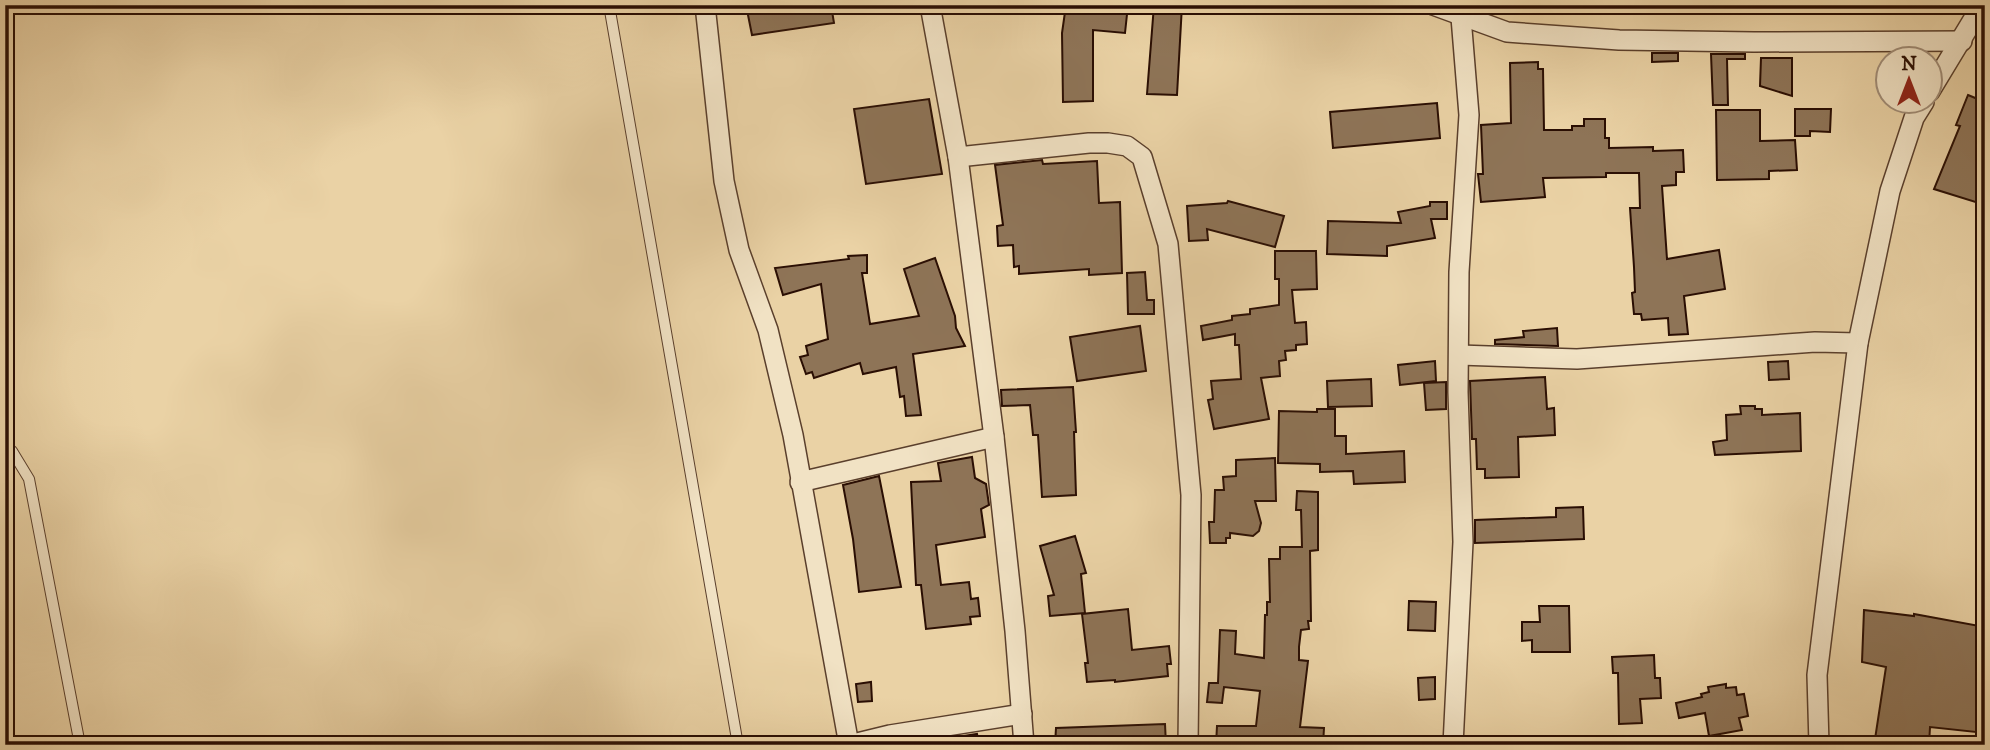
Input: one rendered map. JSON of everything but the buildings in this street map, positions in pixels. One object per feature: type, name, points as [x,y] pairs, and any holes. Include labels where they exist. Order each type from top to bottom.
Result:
[{"type":"street","points":[[705,5],[724,181],[739,250],[768,330],[793,435],[849,745],[890,735],[1023,714]]},
{"type":"street","points":[[930,5],[958,157],[995,437],[1024,745]]},
{"type":"street","points":[[1433,5],[1460,9],[1507,32],[1619,40],[1962,41]]},
{"type":"street","points":[[1944,69],[1982,5]]},
{"type":"street","points":[[1453,745],[1463,542],[1458,355],[1460,229],[1469,115],[1460,9]]},
{"type":"street","points":[[1819,745],[1817,675],[1858,343],[1890,191],[1915,116]]},
{"type":"street","points":[[958,157],[1089,143],[1126,146],[1142,157],[1168,244],[1191,495],[1188,745]]},
{"type":"street","points":[[1458,355],[1577,359],[1815,342],[1858,343]]},
{"type":"street","points":[[800,482],[995,437]]},
{"type":"lane","points":[[609,5],[738,745]]},
{"type":"lane","points":[[5,449],[12,450],[29,479],[80,745]]}]
